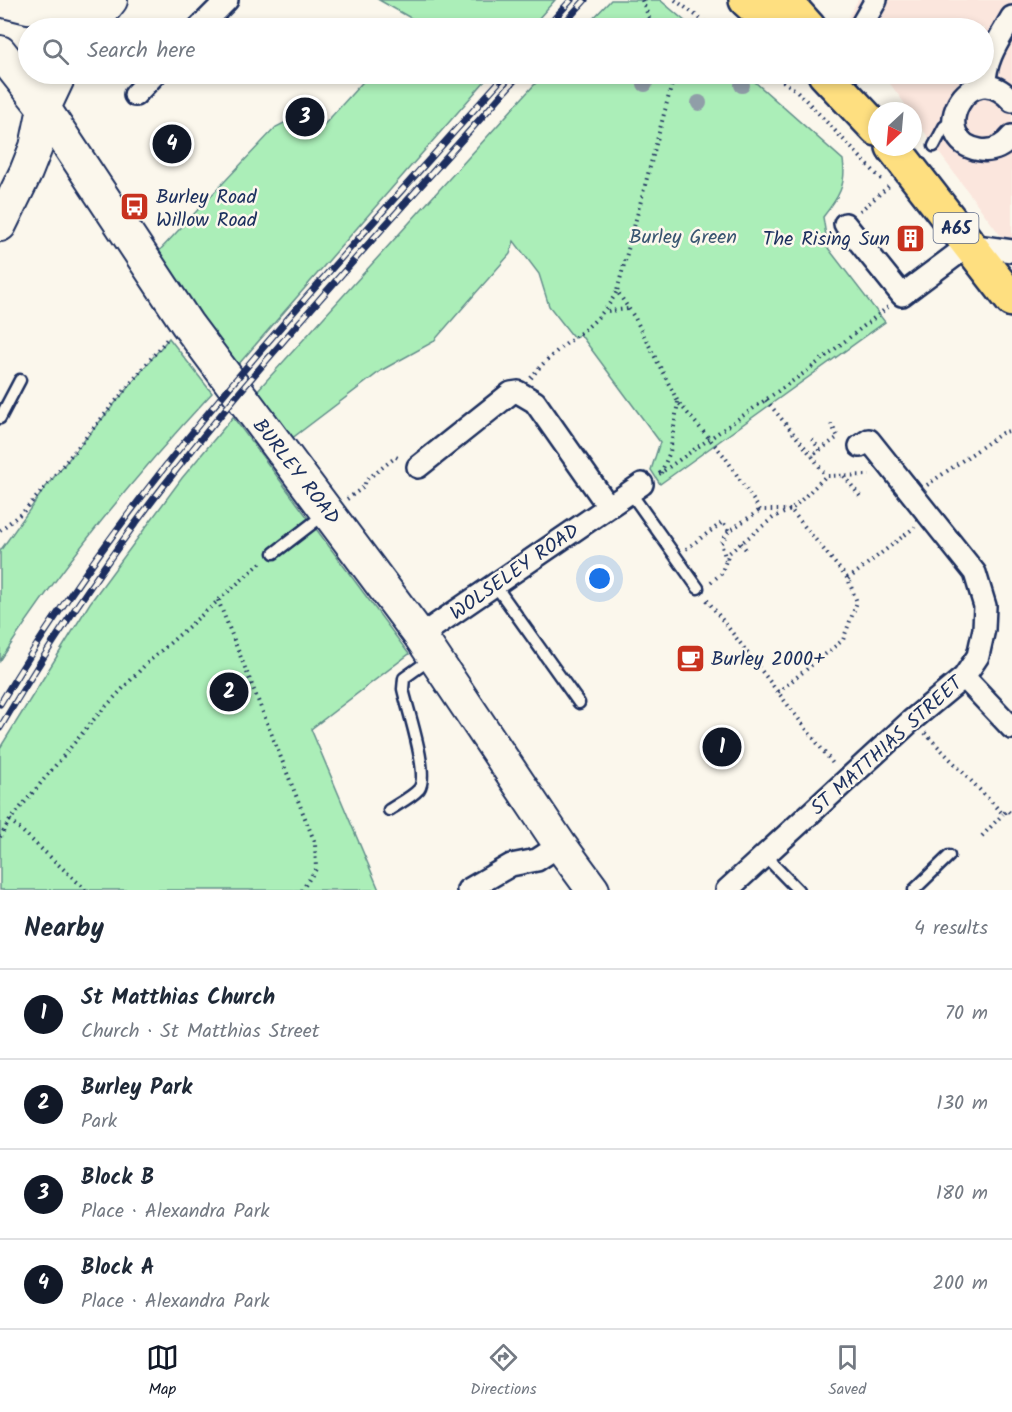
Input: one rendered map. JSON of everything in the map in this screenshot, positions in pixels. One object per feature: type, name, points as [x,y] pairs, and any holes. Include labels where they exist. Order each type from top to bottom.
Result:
[{"type":"main road","points":[[746,0],[794,14]]},
{"type":"main road","points":[[841,84],[868,118]]},
{"type":"main road","points":[[843,84],[868,110]]},
{"type":"main road","name":"A65","points":[[902,156],[1012,298]]},
{"type":"street","points":[[0,0],[28,7],[68,10],[91,0]]},
{"type":"street","points":[[96,18],[111,0]]},
{"type":"street","points":[[209,18],[227,0]]},
{"type":"street","points":[[866,18],[876,0]]},
{"type":"street","points":[[994,48],[1012,17]]},
{"type":"street","name":"BURLEY ROAD","points":[[0,52],[18,75]]},
{"type":"street","name":"BURLEY ROAD","points":[[25,84],[44,108],[184,319],[329,511],[427,646],[560,846],[593,890]]},
{"type":"street","points":[[0,225],[36,147],[44,108],[55,84]]},
{"type":"street","points":[[135,94],[145,84]]},
{"type":"street","points":[[1010,142],[988,150],[968,146],[955,130],[953,120],[959,100],[975,88],[985,86],[1005,93],[1012,101]]},
{"type":"street","points":[[845,224],[902,295],[969,245],[1012,251]]},
{"type":"street","points":[[418,467],[511,393],[518,392],[535,402],[608,506]]},
{"type":"street","name":"ST MATTHIAS STREET","points":[[728,890],[912,720],[964,677],[978,656],[984,630],[985,606],[975,573],[869,440],[860,446]]},
{"type":"street","name":"WOLSELEY ROAD","points":[[427,646],[495,585],[636,488]]},
{"type":"street","points":[[964,677],[1012,728]]},
{"type":"street","points":[[468,890],[511,865],[537,860],[560,846]]},
{"type":"lane","points":[[934,146],[944,127],[953,120]]},
{"type":"lane","points":[[0,418],[20,380]]},
{"type":"lane","points":[[636,488],[676,557],[698,588]]},
{"type":"lane","points":[[274,553],[329,511]]},
{"type":"lane","points":[[495,585],[579,703]]},
{"type":"lane","points":[[388,810],[419,789],[423,781],[421,761],[403,689],[404,678],[427,646]]},
{"type":"lane","points":[[764,855],[798,890]]},
{"type":"lane","points":[[914,890],[949,856]]},
{"type":"path","points":[[642,0],[650,18]]},
{"type":"path","points":[[675,0],[699,18]]},
{"type":"path","points":[[518,392],[541,363],[607,311],[617,291],[672,84]]},
{"type":"path","points":[[787,84],[797,91],[889,186],[929,191]]},
{"type":"path","points":[[845,224],[889,186]]},
{"type":"path","points":[[617,291],[678,402],[711,440],[760,510]]},
{"type":"path","points":[[678,402],[670,452],[661,473],[816,365],[902,295]]},
{"type":"path","points":[[607,311],[628,309]]},
{"type":"path","points":[[0,530],[23,512],[40,493],[184,319]]},
{"type":"path","points":[[766,400],[826,476]]},
{"type":"path","points":[[812,456],[838,437],[831,424]]},
{"type":"path","points":[[914,496],[992,439],[1012,430]]},
{"type":"path","points":[[812,439],[820,450]]},
{"type":"path","points":[[329,511],[364,487],[366,480],[396,457],[418,467]]},
{"type":"path","points":[[846,780],[698,588],[721,574],[729,553],[774,517],[791,510],[826,476],[875,475],[889,465]]},
{"type":"path","points":[[843,475],[860,496]]},
{"type":"path","points":[[726,561],[722,543],[729,531],[760,510],[791,510]]},
{"type":"path","points":[[778,692],[843,640],[857,602],[848,579],[791,510]]},
{"type":"path","points":[[848,579],[930,516]]},
{"type":"path","points":[[676,557],[723,522],[729,531]]},
{"type":"path","points":[[741,543],[747,551]]},
{"type":"path","points":[[0,837],[10,820],[95,718],[145,665],[274,553]]},
{"type":"path","points":[[218,600],[315,843],[316,869],[302,890]]},
{"type":"path","points":[[912,720],[1003,814]]},
{"type":"path","points":[[982,837],[1006,810],[1012,815]]},
{"type":"path","points":[[10,820],[86,890]]},
{"type":"shaded area","points":[[858,0],[1012,0],[1012,251],[922,128],[922,102],[903,102],[890,84],[994,84],[994,18],[848,18]]},
{"type":"green space","points":[[379,0],[555,0],[539,18],[411,18]]},
{"type":"green space","points":[[611,0],[660,0],[681,18],[594,18]]},
{"type":"green space","points":[[361,84],[482,84],[237,366],[160,261],[159,251],[276,127],[294,118],[322,127]]},
{"type":"green space","name":"Burley Green","points":[[535,84],[757,84],[843,160],[844,177],[840,191],[823,217],[828,248],[885,322],[660,484],[651,470],[660,442],[580,334],[574,338],[549,306],[539,274],[514,241],[510,254],[433,342],[382,370],[291,439],[256,392]]},
{"type":"green space","points":[[169,338],[212,393],[100,522],[48,590],[0,661],[0,551],[45,488]]},
{"type":"green space","points":[[233,417],[409,654],[311,729],[379,890],[0,890],[0,748],[90,603],[182,478]]},
{"type":"railway","points":[[555,18],[571,0]]},
{"type":"railway","points":[[569,18],[585,0]]},
{"type":"railway","points":[[0,704],[54,618],[174,455],[304,300],[497,84]]},
{"type":"railway","points":[[0,728],[77,606],[162,488],[248,382],[511,84]]},
{"type":"place","name":"Block B","points":[[305,117]]},
{"type":"place","name":"Block A","points":[[172,144]]},
{"type":"place","name":"Burley Road Willow Road","points":[[135,207]]},
{"type":"place","name":"The Rising Sun","points":[[911,238]]},
{"type":"place","name":"Burley 2000+","points":[[690,658]]},
{"type":"place","name":"Burley Park","points":[[229,692]]},
{"type":"place","name":"St Matthias Church","points":[[722,747]]}]
